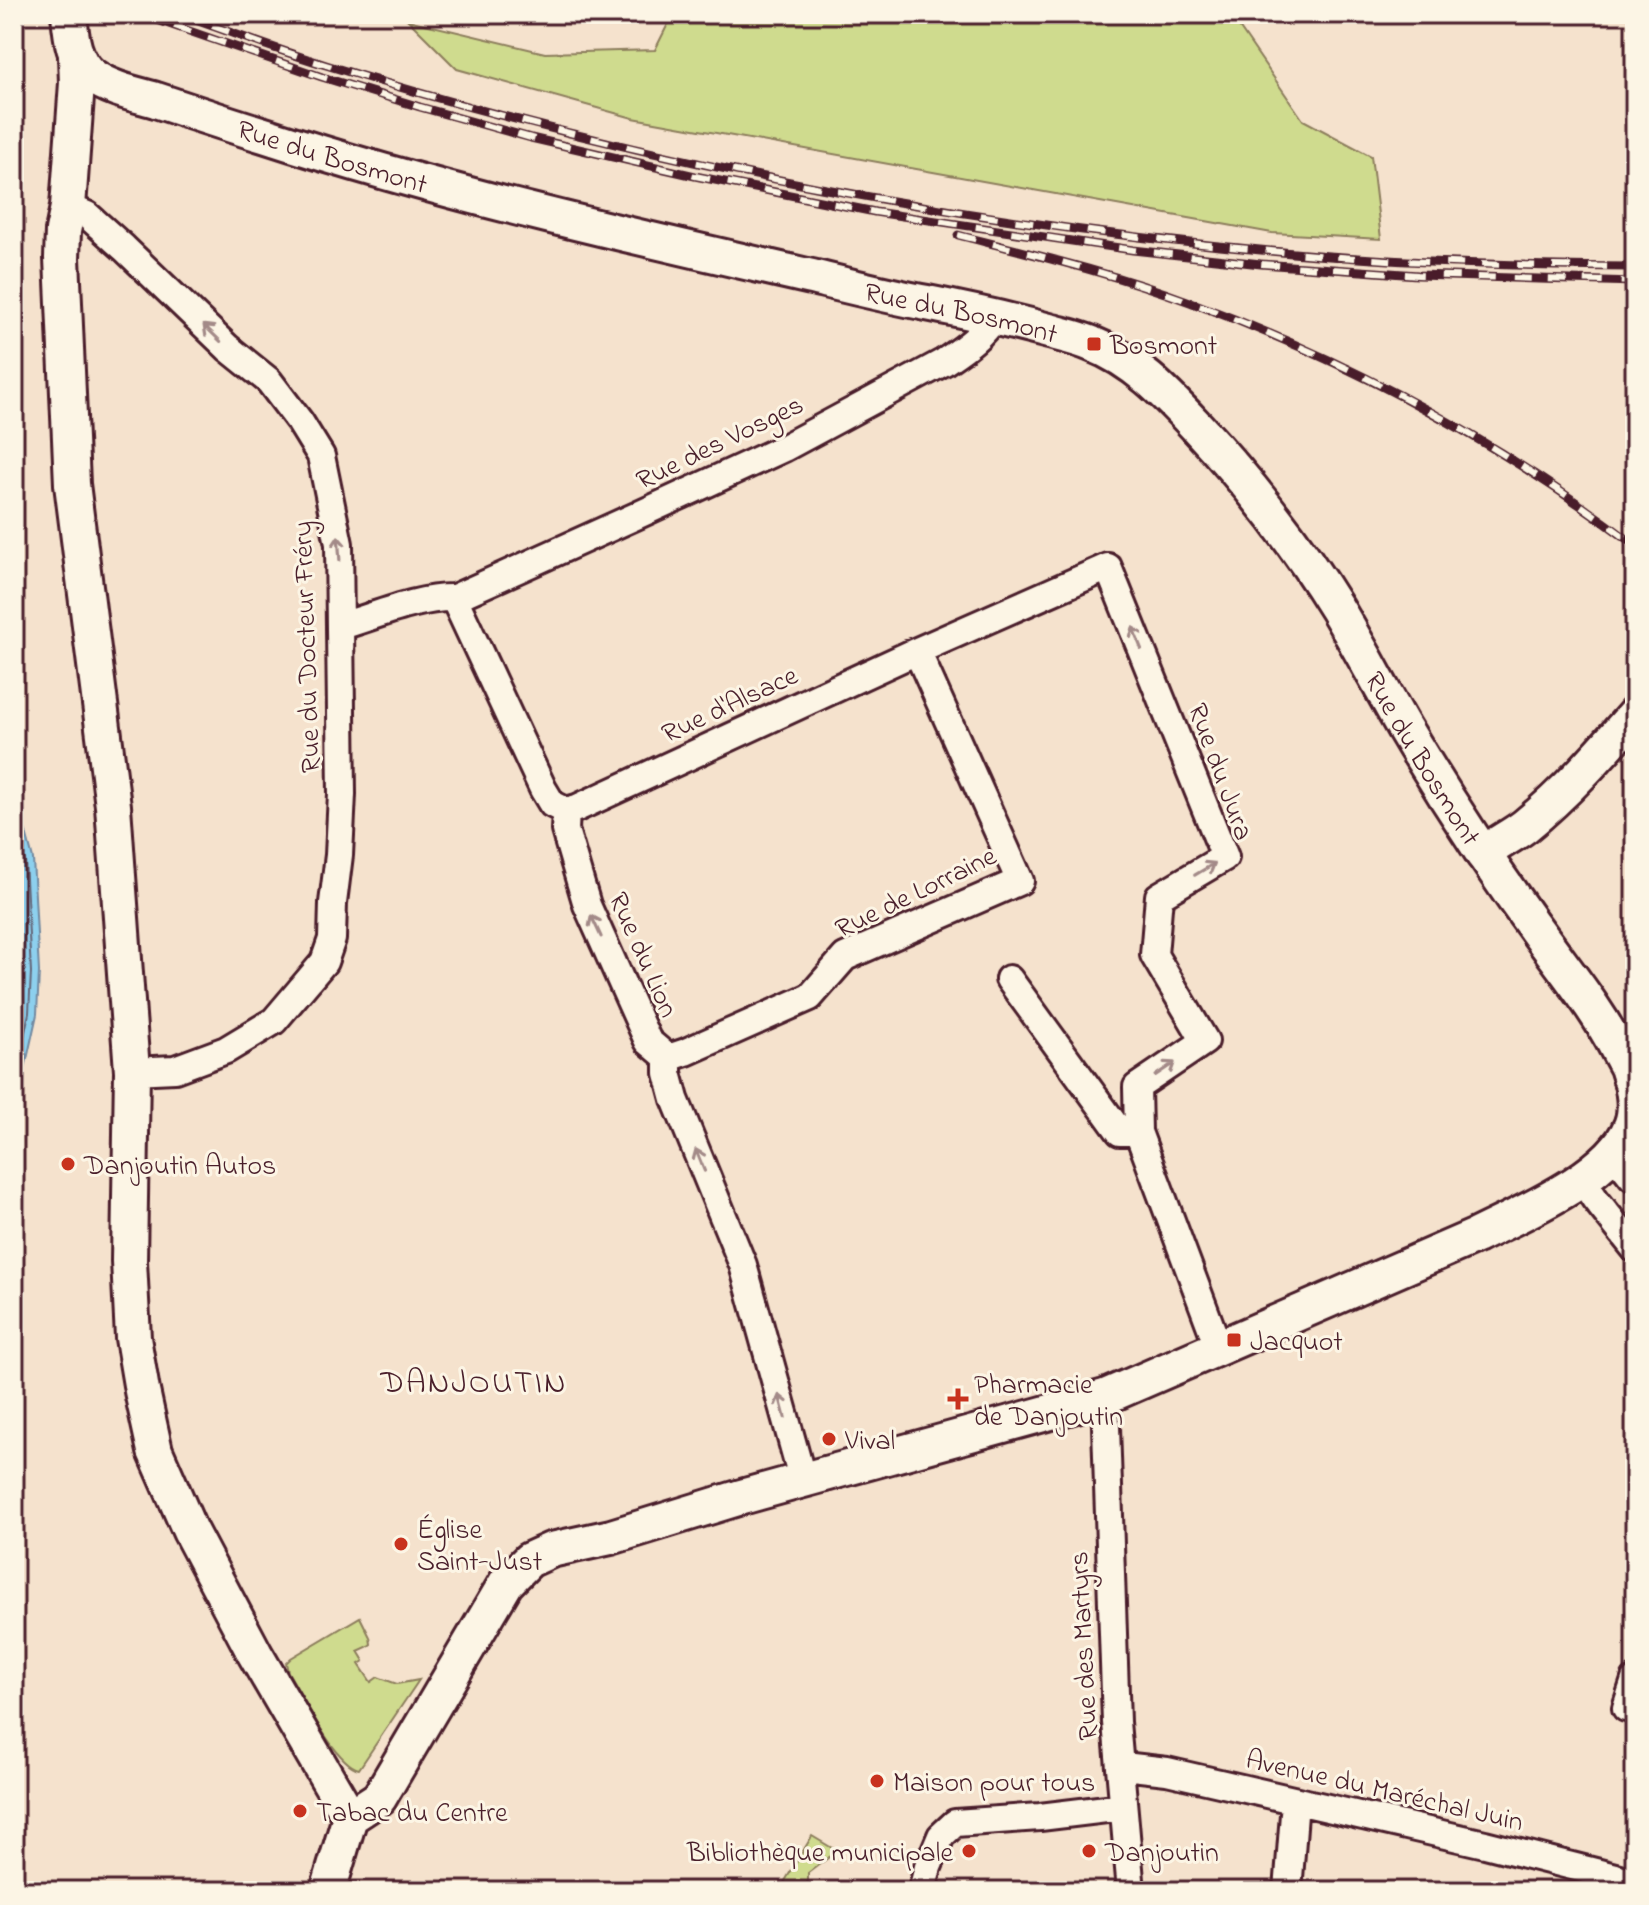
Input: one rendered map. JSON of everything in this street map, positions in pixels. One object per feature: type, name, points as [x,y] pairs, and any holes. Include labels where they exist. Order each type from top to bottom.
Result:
[{"type":"street","points":[[69,14],[77,83],[62,258],[72,484],[113,806],[132,1071],[129,1261],[133,1338],[155,1451],[190,1531],[222,1594],[350,1817]]},
{"type":"street","name":"Rue du Bosmont","points":[[76,56],[84,68],[101,81],[312,151],[644,239],[994,316],[1094,344],[1122,358],[1178,405],[1274,517],[1337,609],[1405,729],[1483,854],[1595,1009],[1628,1068],[1635,1101],[1626,1162]]},
{"type":"street","name":"Rue du Docteur Fréry","points":[[68,207],[87,215],[228,348],[269,381],[321,456],[339,544],[342,794],[332,939],[324,962],[274,1021],[226,1050],[175,1069],[132,1071]]},
{"type":"street","name":"Rue des Vosges","points":[[341,626],[439,597],[454,598],[784,448],[944,362],[987,329],[994,316]]},
{"type":"street","name":"Rue du Jura","points":[[917,651],[1108,567],[1225,857],[1159,896],[1154,955],[1205,1041],[1137,1087],[1138,1132],[1218,1346]]},
{"type":"street","points":[[454,598],[543,789],[552,804],[566,811]]},
{"type":"street","name":"Rue d'Alsace","points":[[566,811],[590,803],[917,651]]},
{"type":"street","name":"Rue de Lorraine","points":[[668,1058],[810,997],[845,957],[1020,881],[917,651]]},
{"type":"street","points":[[1483,854],[1525,825],[1553,800],[1635,714]]},
{"type":"street","name":"Rue du Lion","points":[[566,811],[565,830],[587,905],[648,1041],[668,1058],[668,1073],[675,1099],[743,1265],[803,1481]]},
{"type":"street","points":[[1009,979],[1120,1132],[1138,1132]]},
{"type":"street","points":[[328,1891],[350,1817],[379,1798],[506,1583],[529,1560],[551,1550],[611,1537],[738,1498],[1105,1397],[1476,1236],[1582,1179],[1626,1162]]},
{"type":"street","points":[[1582,1179],[1635,1249]]},
{"type":"street","name":"Rue des Martyrs","points":[[1105,1397],[1111,1600],[1120,1768],[1131,1891]]},
{"type":"street","points":[[1626,1708],[1635,1680]]},
{"type":"street","name":"Avenue du Maréchal Juin","points":[[1120,1768],[1167,1771],[1635,1882]]},
{"type":"street","points":[[1288,1891],[1295,1801]]},
{"type":"street","points":[[922,1891],[941,1836],[955,1823],[1123,1807]]},
{"type":"green space","points":[[673,14],[1230,14],[1303,120],[1371,156],[1381,239],[1272,233],[633,118],[457,69],[408,20],[545,53],[655,50]]},
{"type":"green space","points":[[360,1617],[371,1644],[358,1651],[364,1661],[359,1664],[371,1682],[378,1677],[397,1684],[419,1680],[359,1769],[340,1755],[330,1742],[288,1672],[286,1663]]},
{"type":"green space","points":[[812,1836],[837,1851],[808,1873],[804,1886],[816,1891],[779,1891]]},
{"type":"water","points":[[14,788],[33,859],[39,972],[37,1014],[14,1118]]},
{"type":"railway","points":[[140,14],[322,77],[531,138],[695,176],[875,212],[1133,250],[1261,264],[1418,275],[1635,282]]},
{"type":"railway","points":[[178,14],[326,65],[572,134],[697,163],[948,210],[1075,229],[1329,256],[1482,264],[1635,267]]},
{"type":"railway","points":[[958,235],[1162,292],[1309,351],[1477,438],[1635,545]]},
{"type":"place","name":"Bosmont","points":[[1094,344]]},
{"type":"place","name":"Danjoutin Autos","points":[[68,1164]]},
{"type":"place","name":"Jacquot","points":[[1234,1340]]},
{"type":"place","name":"Pharmacie de Danjoutin","points":[[958,1399]]},
{"type":"place","name":"Vival","points":[[829,1439]]},
{"type":"place","name":"Église Saint-Just","points":[[401,1544]]},
{"type":"place","name":"Maison pour tous","points":[[877,1781]]},
{"type":"place","name":"Tabac du Centre","points":[[300,1811]]},
{"type":"place","name":"Bibliothèque municipale","points":[[969,1851]]},
{"type":"place","name":"Danjoutin","points":[[1089,1851]]},
{"type":"district","name":"DANJOUTIN","points":[[474,1381]]}]
